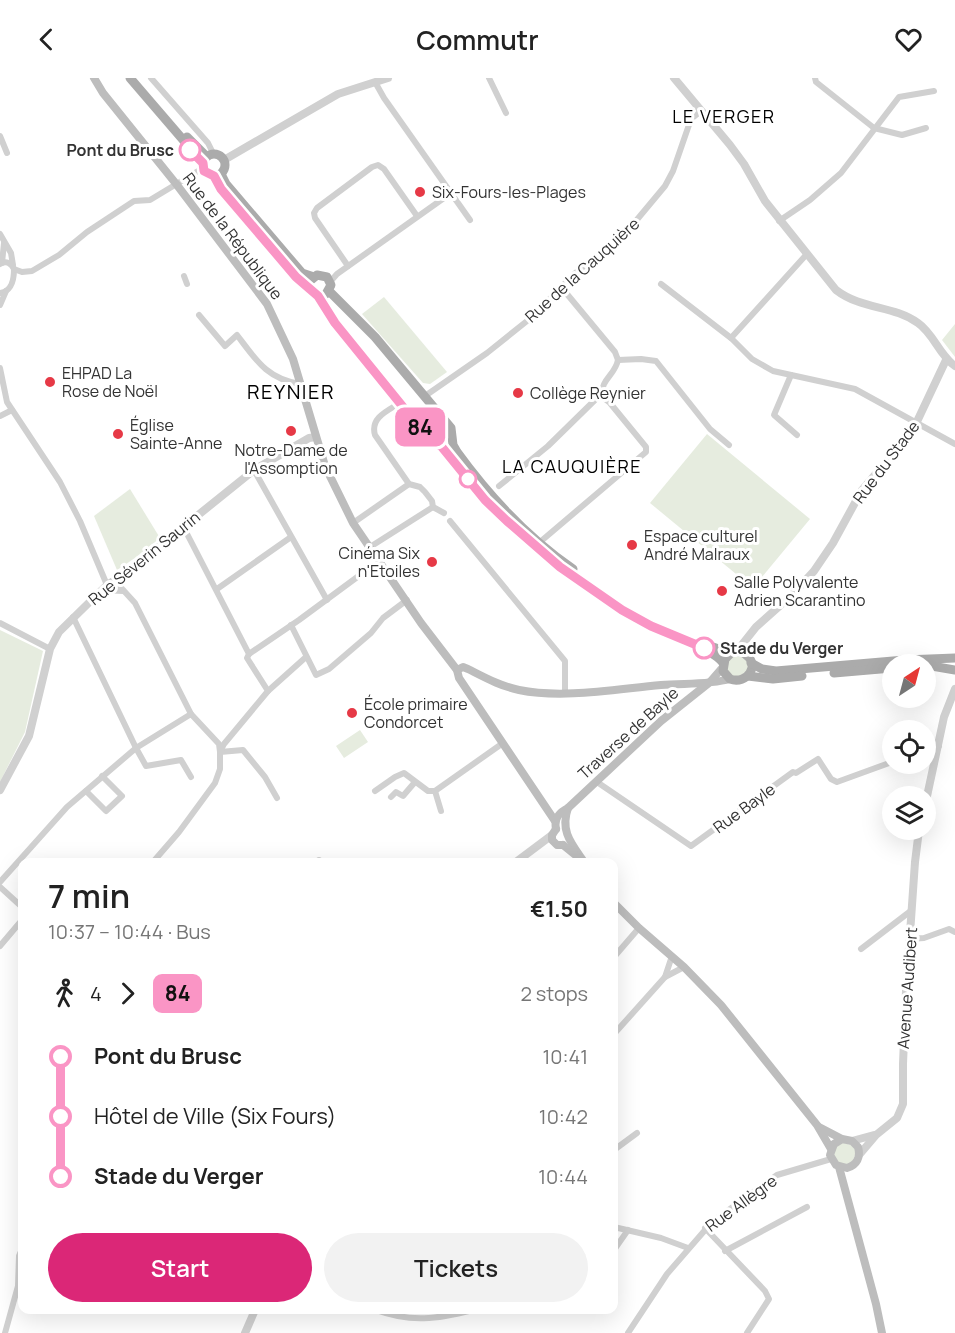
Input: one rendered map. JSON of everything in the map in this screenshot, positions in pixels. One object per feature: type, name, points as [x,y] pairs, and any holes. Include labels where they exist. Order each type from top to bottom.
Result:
[{"type":"main road","name":"Rue de la République","points":[[94,78],[103,93],[177,185],[267,304],[293,359],[329,474],[353,523],[421,623],[457,670],[459,678],[559,830]]},
{"type":"main road","points":[[130,78],[206,160]]},
{"type":"main road","points":[[137,78],[206,160],[208,175],[218,175],[225,169],[225,160],[219,154],[206,160]]},
{"type":"main road","points":[[218,175],[302,273],[314,277],[320,275],[329,283],[425,396],[451,428],[452,440],[458,454],[489,494],[540,543],[624,605],[668,628],[742,655],[762,669],[776,671],[905,660],[955,660],[955,670],[936,667]]},
{"type":"main road","points":[[218,175],[221,189],[288,268],[315,293],[324,295],[329,283]]},
{"type":"main road","points":[[314,277],[310,285],[335,323],[400,403],[435,443],[441,446],[485,500],[560,567],[622,610],[651,626],[710,651],[723,665],[725,674],[729,678],[740,680],[748,676],[773,679],[882,669]]},
{"type":"main road","points":[[441,446],[452,440]]},
{"type":"main road","points":[[723,665],[727,656],[742,655]]},
{"type":"main road","points":[[742,655],[750,672],[748,676]]},
{"type":"main road","name":"Traverse de Bayle","points":[[559,830],[568,808],[661,721],[710,682],[723,665]]},
{"type":"main road","points":[[457,670],[463,667],[500,684],[536,692],[565,693],[710,682]]},
{"type":"main road","name":"Traverse de Bayle","points":[[710,682],[719,682],[729,678]]},
{"type":"main road","points":[[559,830],[567,842],[560,845]]},
{"type":"main road","points":[[559,830],[553,842],[578,858]]},
{"type":"main road","points":[[559,830],[580,858]]},
{"type":"main road","points":[[618,907],[684,967],[721,1005],[817,1125],[831,1149],[831,1159],[839,1167],[882,1333]]},
{"type":"main road","points":[[817,1125],[842,1139],[852,1141],[858,1147],[859,1155],[855,1164],[839,1167]]},
{"type":"main road","points":[[831,1149],[842,1139]]},
{"type":"main road","points":[[844,1185],[851,1166]]},
{"type":"street","points":[[1,237],[4,246],[1,263],[6,262],[22,272],[32,271],[59,255],[87,232],[134,201],[150,201],[177,185],[206,160],[208,143],[151,78]]},
{"type":"street","points":[[225,160],[338,94],[388,78]]},
{"type":"street","points":[[489,78],[506,113]]},
{"type":"street","points":[[669,78],[682,82]]},
{"type":"street","points":[[674,78],[682,82],[700,112],[737,154],[757,190],[779,220],[836,290],[848,299],[906,315],[921,325],[946,360],[955,366]]},
{"type":"street","points":[[815,78],[816,82],[874,128],[902,135],[926,128]]},
{"type":"street","points":[[375,82],[470,220]]},
{"type":"street","points":[[779,220],[810,200],[841,173],[899,97],[934,91]]},
{"type":"street","name":"Rue de la Cauquière","points":[[425,396],[487,353],[532,317],[574,274],[613,244],[642,216],[665,186],[673,171],[691,119],[700,112]]},
{"type":"street","points":[[0,136],[7,153]]},
{"type":"street","points":[[348,266],[315,218],[314,213],[317,208],[372,167],[378,165],[384,169],[417,216]]},
{"type":"street","points":[[329,283],[337,274],[451,193]]},
{"type":"street","points":[[0,305],[3,292],[12,283],[13,267],[11,253],[1,237]]},
{"type":"street","points":[[731,338],[806,255]]},
{"type":"street","points":[[184,276],[187,284]]},
{"type":"street","points":[[661,284],[731,338],[752,359],[773,371],[855,389],[955,444]]},
{"type":"street","points":[[540,543],[646,452],[646,447],[602,396],[603,384],[616,367],[618,360],[615,352],[562,288]]},
{"type":"street","points":[[199,315],[225,346],[237,335],[265,370],[281,380],[300,384]]},
{"type":"street","points":[[618,360],[656,361],[710,429],[729,445]]},
{"type":"street","name":"Rue du Stade","points":[[742,655],[747,640],[756,627],[793,594],[814,571],[833,543],[862,490],[913,430],[946,360]]},
{"type":"street","points":[[0,368],[7,402],[60,482],[80,521],[107,585],[123,591],[135,603],[191,714],[219,744],[220,770],[214,783],[180,832],[157,858]]},
{"type":"street","points":[[791,375],[774,415],[797,435]]},
{"type":"street","points":[[499,486],[548,446],[598,397],[602,396]]},
{"type":"street","points":[[400,403],[378,418],[373,427],[375,435],[410,484],[420,487],[432,501],[433,507]]},
{"type":"street","points":[[0,416],[12,410]]},
{"type":"street","name":"Rue Séverin Saurin","points":[[0,790],[29,736],[50,649],[58,632],[107,585],[254,470],[309,438],[316,437]]},
{"type":"street","points":[[254,470],[327,600]]},
{"type":"street","points":[[353,523],[410,484]]},
{"type":"street","points":[[433,507],[442,511]]},
{"type":"street","points":[[370,547],[433,507]]},
{"type":"street","points":[[450,521],[564,661],[565,693]]},
{"type":"street","points":[[183,526],[249,654],[247,658],[268,691]]},
{"type":"street","points":[[217,589],[291,537]]},
{"type":"street","points":[[249,654],[379,561]]},
{"type":"street","points":[[107,585],[123,591]]},
{"type":"street","points":[[291,625],[316,675],[329,669],[371,633],[383,618],[407,600]]},
{"type":"street","points":[[73,617],[146,766],[181,760],[191,777]]},
{"type":"street","points":[[0,623],[50,649]]},
{"type":"street","points":[[220,752],[224,744],[268,691],[306,657]]},
{"type":"street","points":[[930,786],[944,717],[955,692]]},
{"type":"street","points":[[22,858],[62,813],[102,776],[136,748],[191,714]]},
{"type":"street","points":[[375,791],[394,777],[404,773],[428,791],[435,791],[503,742]]},
{"type":"street","points":[[220,752],[243,750],[266,777],[277,798]]},
{"type":"street","name":"Rue Bayle","points":[[597,782],[692,846],[793,772],[796,773],[818,759],[831,779],[837,782],[882,766]]},
{"type":"street","points":[[86,791],[106,812],[122,796],[102,776]]},
{"type":"street","points":[[391,797],[396,792],[403,796],[415,782]]},
{"type":"street","points":[[435,791],[441,811]]},
{"type":"street","points":[[522,858],[559,830]]},
{"type":"street","name":"Avenue Audibert","points":[[859,1155],[876,1135],[897,1118],[903,1104],[910,939],[918,840]]},
{"type":"street","points":[[536,848],[560,845]]},
{"type":"street","points":[[0,882],[18,862]]},
{"type":"street","points":[[0,887],[18,903]]},
{"type":"street","points":[[861,949],[912,910]]},
{"type":"street","points":[[0,946],[18,925]]},
{"type":"street","points":[[618,952],[639,928]]},
{"type":"street","points":[[910,939],[924,938],[949,929],[955,932]]},
{"type":"street","points":[[665,977],[672,956]]},
{"type":"street","points":[[618,1030],[665,977],[684,967]]},
{"type":"street","points":[[618,1147],[637,1133]]},
{"type":"street","name":"Avenue Audibert","points":[[852,1141],[876,1135]]},
{"type":"street","name":"Rue Allègre","points":[[628,1333],[667,1274],[705,1228],[731,1206],[777,1175],[831,1159]]},
{"type":"street","points":[[725,1251],[807,1207]]},
{"type":"street","points":[[618,1228],[661,1238],[688,1248]]},
{"type":"street","points":[[705,1228],[765,1291],[769,1299],[747,1333]]},
{"type":"street","points":[[618,1244],[628,1230]]},
{"type":"street","points":[[5,1333],[18,1286]]},
{"type":"street","points":[[245,1333],[253,1314]]},
{"type":"street","points":[[393,1314],[414,1319],[440,1318],[456,1314]]},
{"type":"shaded area","points":[[384,297],[447,372],[430,384],[423,383],[362,314]]},
{"type":"shaded area","points":[[955,324],[955,357],[942,340]]},
{"type":"shaded area","points":[[707,434],[810,519],[753,588],[650,503]]},
{"type":"shaded area","points":[[130,489],[160,538],[117,570],[94,516]]},
{"type":"shaded area","points":[[0,630],[43,651],[25,732],[0,782]]},
{"type":"shaded area","points":[[740,652],[752,668],[733,680],[723,663]]},
{"type":"shaded area","points":[[360,730],[368,742],[344,758],[336,746]]},
{"type":"shaded area","points":[[837,1141],[858,1147],[851,1166],[833,1162],[834,1144]]},
{"type":"bus line","name":"84","points":[[190,150],[203,163],[204,171],[214,176],[221,189],[296,277],[318,296],[335,323],[412,418],[450,456],[485,500],[560,567],[622,610],[651,626],[704,648]]},
{"type":"place","name":"Pont du Brusc","points":[[190,150]]},
{"type":"place","name":"Six-Fours-les-Plages","points":[[420,192]]},
{"type":"place","name":"EHPAD La Rose de Noël","points":[[50,382]]},
{"type":"place","name":"Collège Reynier","points":[[518,393]]},
{"type":"place","name":"Notre-Dame de l'Assomption","points":[[291,431]]},
{"type":"place","name":"Église Sainte-Anne","points":[[118,434]]},
{"type":"place","name":"Espace culturel André Malraux","points":[[632,545]]},
{"type":"place","name":"Cinéma Six n'Etoiles","points":[[432,562]]},
{"type":"place","name":"Salle Polyvalente Adrien Scarantino","points":[[722,591]]},
{"type":"place","name":"Stade du Verger","points":[[704,648]]},
{"type":"place","name":"École primaire Condorcet","points":[[352,713]]},
{"type":"district","name":"LE VERGER","points":[[724,117]]},
{"type":"district","name":"REYNIER","points":[[291,392]]},
{"type":"district","name":"LA CAUQUIÈRE","points":[[572,467]]}]
